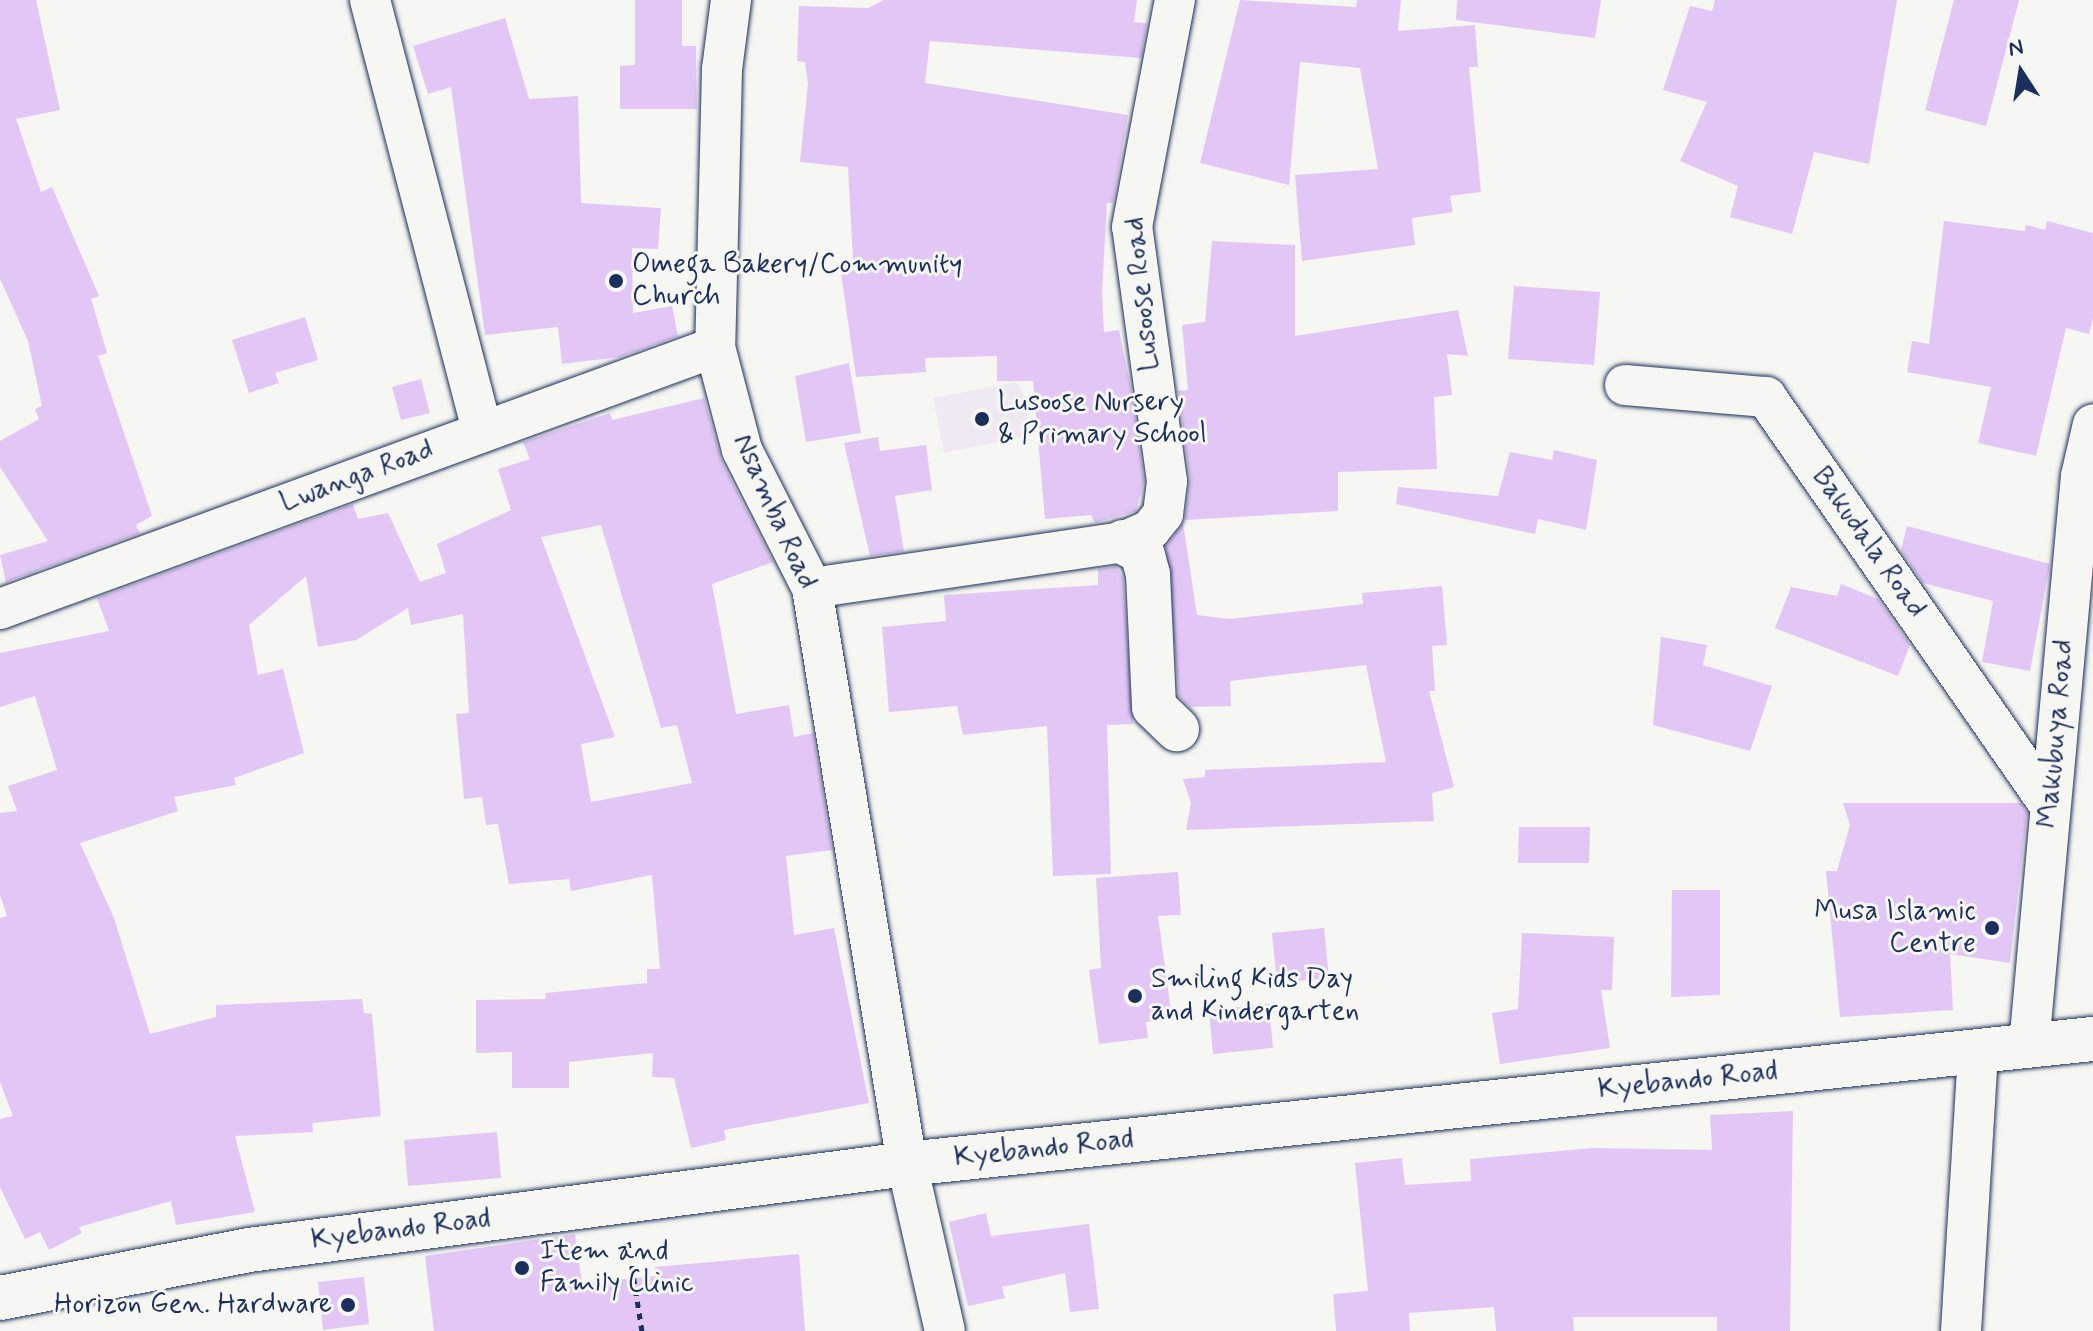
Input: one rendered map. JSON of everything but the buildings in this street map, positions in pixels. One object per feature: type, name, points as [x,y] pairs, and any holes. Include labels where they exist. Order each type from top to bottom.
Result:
[{"type":"street","points":[[370,0],[482,430]]},
{"type":"street","name":"Nsamba Road","points":[[731,0],[722,69],[715,347],[742,450],[812,588],[907,1164],[945,1331]]},
{"type":"street","name":"Lusoose Road","points":[[812,588],[1123,542],[1150,530],[1163,514],[1167,481],[1132,227],[1175,0]]},
{"type":"street","name":"Lwanga Road","points":[[0,609],[715,347]]},
{"type":"street","name":"Bakudala Road","points":[[1625,385],[1766,397],[2050,805]]},
{"type":"street","name":"Makubuya Road","points":[[2029,1046],[2081,476],[2093,424]]},
{"type":"street","points":[[1123,542],[1142,552],[1148,574],[1154,707],[1177,729]]},
{"type":"street","name":"Kyebando Road","points":[[0,1298],[249,1250],[907,1164],[2093,1039]]},
{"type":"street","points":[[1961,1331],[1978,1051]]},
{"type":"path","points":[[622,1202],[642,1331]]},
{"type":"shaded area","name":"Lusoose Nursery & Primary School","points":[[1016,382],[1029,403],[1027,436],[944,453],[933,398]]},
{"type":"place","name":"Omega Bakery/Community Church","points":[[616,281]]},
{"type":"place","name":"Lusoose Nursery & Primary School","points":[[982,419]]},
{"type":"place","name":"Musa Islamic Centre","points":[[1992,928]]},
{"type":"place","name":"Smiling Kids Day and Kindergarten","points":[[1135,996]]},
{"type":"place","name":"Item and Family Clinic","points":[[522,1268]]},
{"type":"place","name":"Horizon Gen. Hardware","points":[[348,1305]]}]
